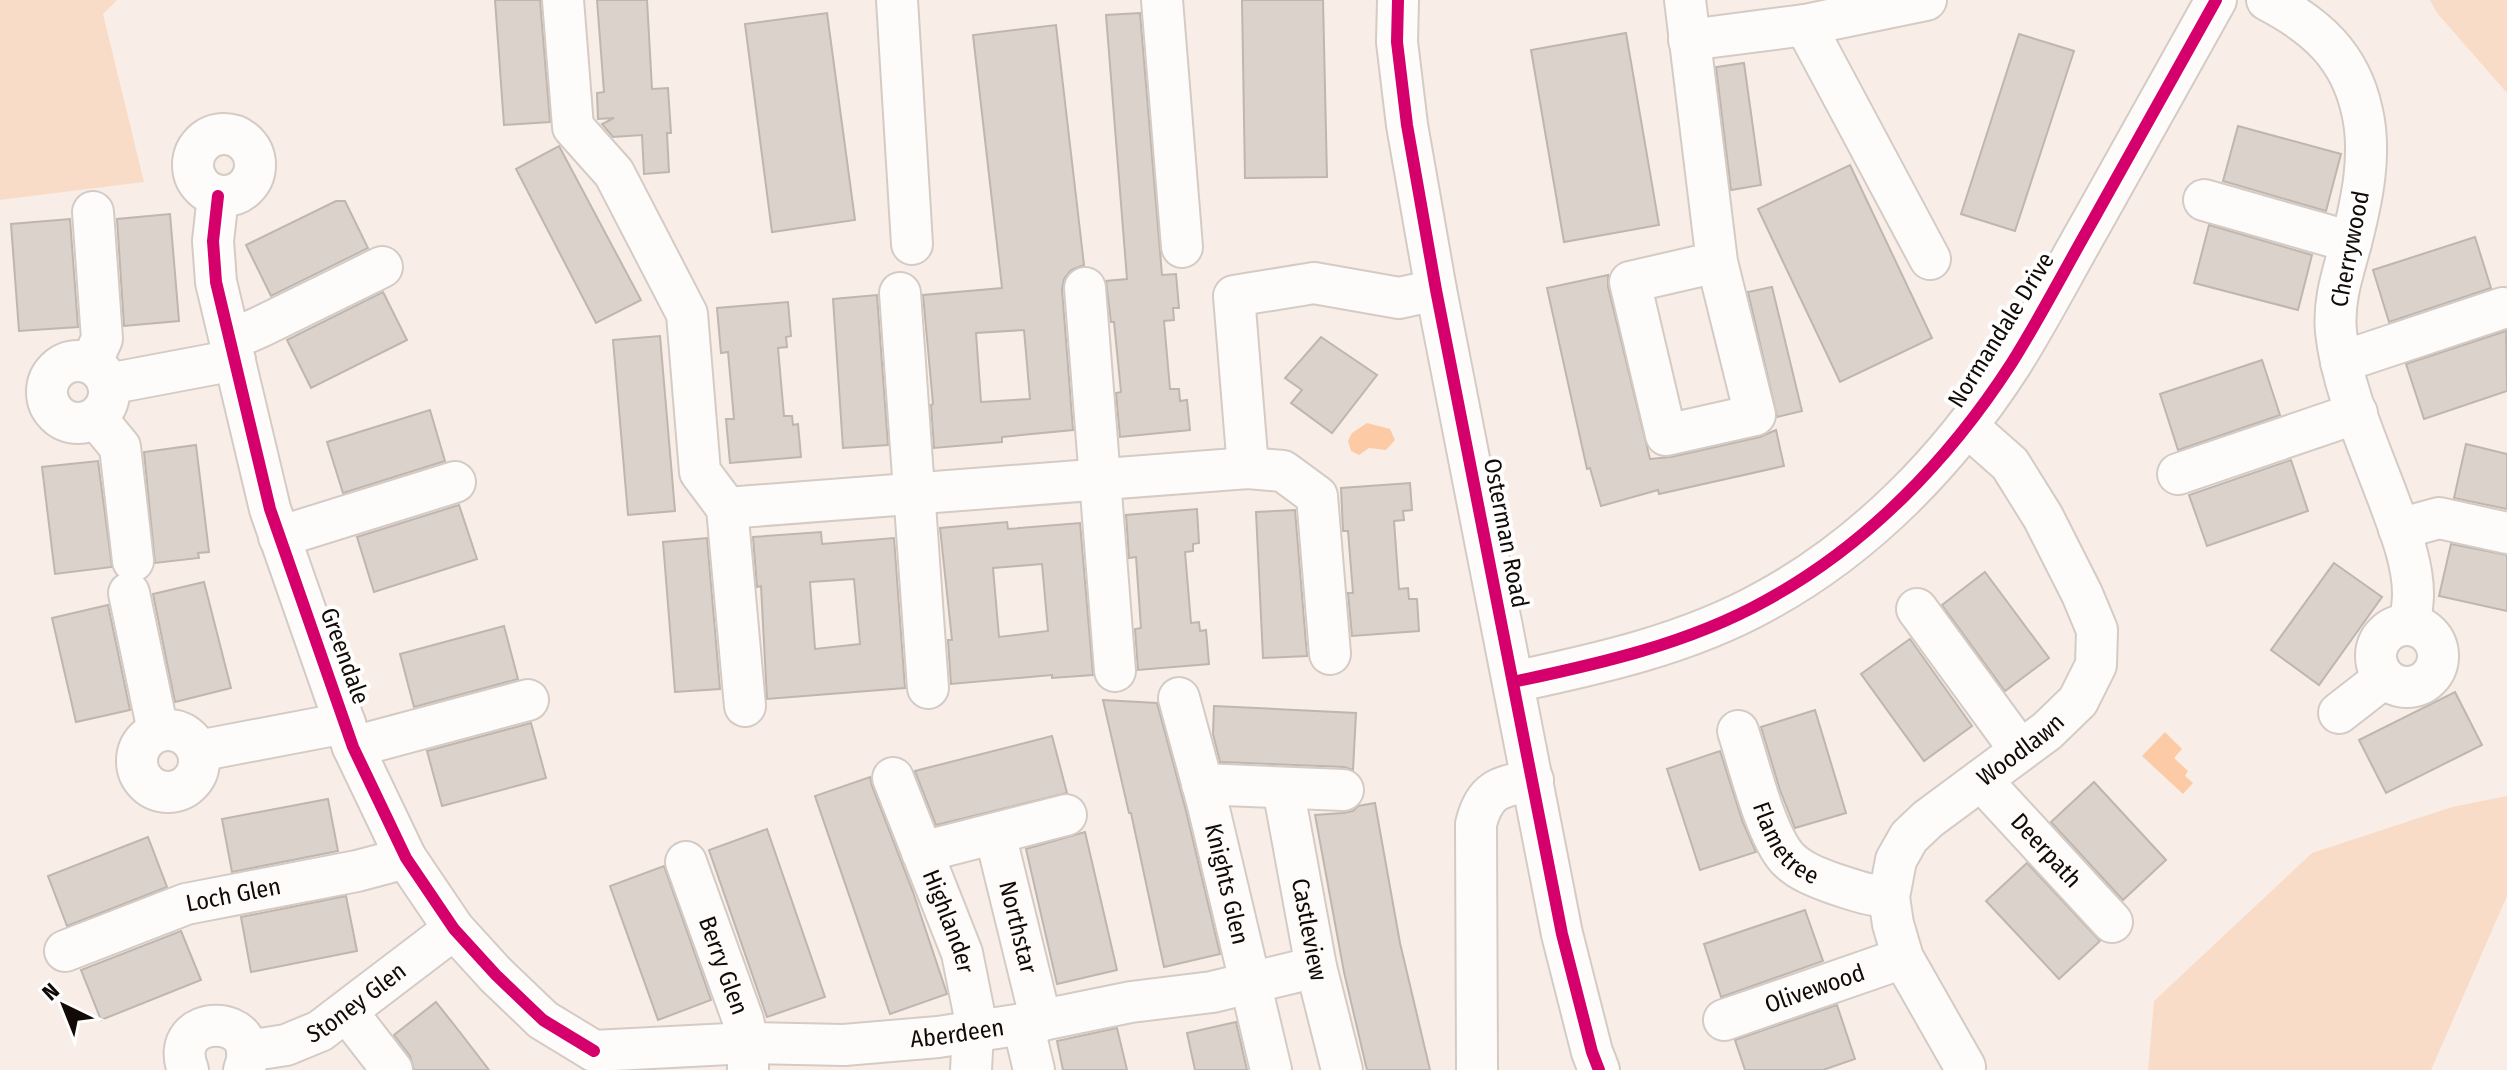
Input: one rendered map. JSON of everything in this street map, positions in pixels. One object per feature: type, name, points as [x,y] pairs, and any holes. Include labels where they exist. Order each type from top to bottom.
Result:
[{"type":"street","points":[[563,0],[573,127],[614,173],[687,314],[700,472],[727,508],[745,706]]},
{"type":"street","points":[[897,0],[912,244]]},
{"type":"street","points":[[1162,0],[1182,247]]},
{"type":"street","name":"Osterman Road","points":[[1398,0],[1397,42],[1407,125],[1436,290],[1562,934],[1599,1070]]},
{"type":"street","points":[[1685,0],[1717,262]]},
{"type":"street","points":[[1689,40],[1805,25],[1926,0]]},
{"type":"street","name":"Normandale Drive","points":[[1513,682],[1636,653],[1698,631],[1764,602],[1819,568],[1870,528],[1925,476],[1967,426],[2033,328],[2216,0]]},
{"type":"street","name":"Cherrywood","points":[[2267,0],[2297,16],[2340,56],[2362,111],[2366,170],[2339,286],[2336,327],[2341,362],[2399,529],[2413,592],[2410,624],[2430,633],[2438,653],[2433,674],[2425,682],[2404,687],[2393,685],[2384,678],[2339,713]]},
{"type":"street","points":[[1805,25],[1930,259]]},
{"type":"street","name":"Greendale","points":[[218,196],[213,241],[216,282],[270,509],[349,735],[406,858],[454,929],[496,975],[590,1060]]},
{"type":"street","points":[[2204,200],[2351,242]]},
{"type":"street","points":[[93,212],[102,339],[98,389],[120,447],[131,577],[158,731]]},
{"type":"street","points":[[98,389],[232,350],[260,327],[382,267]]},
{"type":"street","points":[[1248,468],[1234,296],[1314,283],[1399,298],[1436,290]]},
{"type":"street","points":[[1085,288],[1115,671]]},
{"type":"street","points":[[900,293],[928,688]]},
{"type":"street","points":[[2341,362],[2503,308]]},
{"type":"street","points":[[2178,474],[2357,413]]},
{"type":"street","name":"Woodlawn","points":[[1967,426],[2010,464],[2019,477],[2043,517],[2097,630],[2096,665],[2078,701],[2055,723],[1928,819],[1909,837],[1896,860],[1889,897],[1903,958],[1974,1069]]},
{"type":"street","points":[[727,508],[1248,468],[1283,471],[1317,496],[1330,654]]},
{"type":"street","points":[[279,537],[455,482]]},
{"type":"street","points":[[2399,529],[2439,518],[2507,533]]},
{"type":"street","points":[[1917,609],[2020,750]]},
{"type":"street","name":"Knights Glen","points":[[1179,698],[1271,1070]]},
{"type":"street","points":[[198,751],[349,735],[528,700]]},
{"type":"street","points":[[174,730],[184,734],[198,751],[200,762],[192,782],[173,793],[152,789],[143,782],[138,772],[136,761],[144,741],[158,731],[174,730]]},
{"type":"street","name":"Flametree","points":[[1738,731],[1772,837],[1787,859],[1806,872],[1826,880],[1870,896],[1889,897]]},
{"type":"street","name":"Highlander","points":[[893,778],[962,953],[974,1013],[972,1052]]},
{"type":"street","points":[[1477,1070],[1476,824],[1480,809],[1491,793],[1500,787],[1533,780]]},
{"type":"street","name":"Deerpath","points":[[1981,780],[2112,922]]},
{"type":"street","points":[[1202,784],[1343,790]]},
{"type":"street","name":"Castleview","points":[[1283,788],[1316,967],[1342,1070]]},
{"type":"street","points":[[922,852],[1066,815]]},
{"type":"street","name":"Northstar","points":[[995,834],[1032,1022],[1034,1070]]},
{"type":"street","name":"Loch Glen","points":[[65,951],[186,904],[357,871],[406,858]]},
{"type":"street","name":"Berry Glen","points":[[686,862],[743,1020],[748,1057]]},
{"type":"street","name":"Stoney Glen","points":[[188,1070],[184,1056],[186,1045],[200,1028],[222,1025],[232,1029],[241,1036],[245,1061],[320,1031],[454,929]]},
{"type":"street","name":"Olivewood","points":[[1724,1020],[1903,958]]},
{"type":"street","name":"Aberdeen","points":[[590,1060],[748,1057],[844,1045],[972,1052],[1032,1022],[1131,1002],[1212,992],[1316,967]]},
{"type":"street","points":[[347,1012],[392,1070]]},
{"type":"shaded area","points":[[0,0],[117,0],[103,14],[144,182],[0,200]]},
{"type":"shaded area","points":[[2430,0],[2507,0],[2507,93],[2437,13]]},
{"type":"shaded area","points":[[1367,423],[1390,429],[1395,440],[1386,450],[1369,448],[1359,455],[1351,451],[1348,441],[1352,433]]},
{"type":"shaded area","points":[[2165,732],[2182,749],[2174,758],[2188,771],[2185,776],[2193,783],[2183,794],[2142,756]]},
{"type":"shaded area","points":[[2507,796],[2507,896],[2431,1070],[2148,1070],[2154,1001],[2312,853],[2452,807]]},
{"type":"building","points":[[495,0],[540,0],[550,122],[504,125]]},
{"type":"building","points":[[597,0],[647,0],[652,89],[668,88],[671,133],[667,133],[669,172],[644,174],[642,135],[613,137],[602,124],[614,118],[598,119],[597,93],[604,92]]},
{"type":"building","points":[[1242,0],[1323,0],[1327,177],[1245,178]]},
{"type":"building","points":[[827,13],[855,220],[772,232],[745,24]]},
{"type":"building","points":[[1140,13],[1162,275],[1176,274],[1179,308],[1173,308],[1174,320],[1164,321],[1170,389],[1179,389],[1180,401],[1187,400],[1190,430],[1120,437],[1116,393],[1121,392],[1114,322],[1111,322],[1106,281],[1127,279],[1106,15]]},
{"type":"building","points":[[1056,25],[1084,265],[1071,270],[1064,279],[1062,289],[1073,430],[1002,437],[1002,442],[934,448],[923,295],[1002,288],[973,35]],"holes":[[[1024,330],[1030,399],[981,402],[976,333]]]},
{"type":"building","points":[[1626,33],[1659,225],[1564,242],[1531,50]]},
{"type":"building","points":[[2019,34],[2074,51],[2015,231],[1961,214]]},
{"type":"building","points":[[1744,63],[1761,185],[1731,190],[1716,67]]},
{"type":"building","points":[[2238,126],[2341,154],[2326,211],[2223,181]]},
{"type":"building","points":[[559,146],[641,300],[596,323],[516,169]]},
{"type":"building","points":[[1850,165],[1932,338],[1840,382],[1758,209]]},
{"type":"building","points":[[336,201],[345,201],[368,248],[271,296],[246,245]]},
{"type":"building","points":[[170,214],[179,321],[124,326],[117,219]]},
{"type":"building","points":[[70,219],[78,327],[19,331],[11,224]]},
{"type":"building","points":[[2209,225],[2312,255],[2298,310],[2194,283]]},
{"type":"building","points":[[2475,237],[2491,288],[2389,322],[2373,270]]},
{"type":"building","points":[[1608,275],[1608,287],[1650,459],[1760,437],[1776,430],[1784,466],[1659,494],[1658,490],[1601,506],[1590,468],[1587,469],[1547,288]]},
{"type":"building","points":[[1772,287],[1802,411],[1777,417],[1748,292]]},
{"type":"building","points":[[383,292],[407,340],[311,388],[287,340]]},
{"type":"building","points":[[877,295],[888,445],[843,448],[833,299]]},
{"type":"building","points":[[788,302],[791,336],[786,337],[787,347],[778,348],[784,416],[792,416],[793,425],[798,424],[801,457],[730,463],[726,419],[734,419],[728,352],[721,353],[717,308]]},
{"type":"building","points":[[2506,331],[2507,391],[2424,419],[2406,364]]},
{"type":"building","points":[[660,336],[675,511],[628,515],[613,340]]},
{"type":"building","points":[[1321,337],[1377,375],[1332,433],[1291,403],[1302,390],[1285,378]]},
{"type":"building","points":[[2262,360],[2280,415],[2178,450],[2160,394]]},
{"type":"building","points":[[430,410],[445,461],[343,493],[327,442]]},
{"type":"building","points":[[2466,444],[2507,454],[2507,509],[2454,498]]},
{"type":"building","points":[[196,445],[209,552],[198,553],[199,558],[155,563],[144,452]]},
{"type":"building","points":[[2291,460],[2308,511],[2207,546],[2189,495]]},
{"type":"building","points":[[98,461],[112,567],[55,574],[42,467]]},
{"type":"building","points":[[1410,483],[1412,510],[1403,511],[1404,520],[1394,521],[1399,589],[1408,588],[1409,599],[1417,599],[1419,631],[1352,636],[1348,593],[1353,593],[1348,531],[1343,531],[1341,488]]},
{"type":"building","points":[[459,505],[477,559],[374,592],[357,537]]},
{"type":"building","points":[[1197,509],[1199,543],[1193,544],[1193,551],[1185,552],[1191,623],[1199,622],[1200,631],[1206,630],[1209,664],[1138,670],[1135,629],[1141,628],[1136,557],[1129,558],[1126,515]]},
{"type":"building","points":[[1295,510],[1307,656],[1263,658],[1256,512]]},
{"type":"building","points":[[1007,522],[1008,529],[1080,523],[1093,675],[1052,678],[1052,675],[951,684],[948,640],[952,640],[940,528]],"holes":[[[1042,564],[1048,631],[999,637],[993,568]]]},
{"type":"building","points":[[821,532],[822,544],[894,538],[905,688],[767,699],[761,586],[757,587],[753,537]],"holes":[[[854,579],[860,644],[815,649],[810,582]]]},
{"type":"building","points":[[707,538],[720,689],[675,692],[663,542]]},
{"type":"building","points":[[2451,544],[2507,555],[2507,611],[2439,596]]},
{"type":"building","points":[[2334,563],[2382,597],[2319,685],[2271,650]]},
{"type":"building","points":[[1985,572],[2049,658],[2005,691],[1942,605]]},
{"type":"building","points":[[204,582],[231,688],[175,702],[153,594]]},
{"type":"building","points":[[108,605],[130,710],[76,722],[52,618]]},
{"type":"building","points":[[504,626],[518,679],[414,707],[400,654]]},
{"type":"building","points":[[1910,639],[1972,726],[1924,761],[1861,674]]},
{"type":"building","points":[[2455,692],[2482,745],[2386,793],[2359,740]]},
{"type":"building","points":[[1103,700],[1157,703],[1220,954],[1164,967]]},
{"type":"building","points":[[1214,706],[1356,713],[1353,770],[1344,767],[1220,762],[1213,734]]},
{"type":"building","points":[[1815,710],[1846,813],[1795,828],[1761,727]]},
{"type":"building","points":[[531,723],[546,778],[442,806],[427,751]]},
{"type":"building","points":[[1052,736],[1067,793],[936,825],[915,771]]},
{"type":"building","points":[[1720,751],[1743,823],[1756,852],[1700,870],[1667,769]]},
{"type":"building","points":[[870,777],[947,994],[890,1014],[815,796]]},
{"type":"building","points":[[2094,782],[2166,860],[2123,900],[2051,822]]},
{"type":"building","points":[[328,799],[338,851],[232,872],[222,819]]},
{"type":"building","points":[[1375,803],[1400,943],[1430,1070],[1367,1070],[1344,972],[1315,815],[1353,811],[1358,806]]},
{"type":"building","points":[[767,829],[825,997],[767,1017],[709,850]]},
{"type":"building","points":[[1085,832],[1117,970],[1057,984],[1026,849]]},
{"type":"building","points":[[148,837],[167,887],[67,926],[48,876]]},
{"type":"building","points":[[2027,863],[2100,941],[2059,979],[1986,901]]},
{"type":"building","points":[[664,866],[711,1000],[658,1020],[610,886]]},
{"type":"building","points":[[346,896],[357,951],[251,972],[241,917]]},
{"type":"building","points":[[1805,910],[1823,961],[1721,997],[1704,944]]},
{"type":"building","points":[[181,931],[201,980],[101,1020],[81,970]]},
{"type":"building","points":[[436,1002],[489,1070],[414,1070],[410,1056],[394,1035]]},
{"type":"building","points":[[1837,1005],[1855,1059],[1823,1070],[1745,1070],[1735,1040]]},
{"type":"building","points":[[1236,1022],[1247,1070],[1195,1070],[1187,1033]]},
{"type":"building","points":[[1117,1028],[1127,1070],[1063,1070],[1057,1041]]},
{"type":"cycle path","points":[[1398,0],[1397,42],[1407,125],[1436,290],[1562,934],[1599,1070]]},
{"type":"cycle path","points":[[1513,682],[1642,651],[1736,616],[1802,579],[1871,527],[1903,498],[1961,434],[2011,364],[2216,0]]},
{"type":"cycle path","points":[[218,196],[213,241],[216,282],[270,509],[353,747],[406,858],[454,929],[543,1020],[594,1051]]}]
